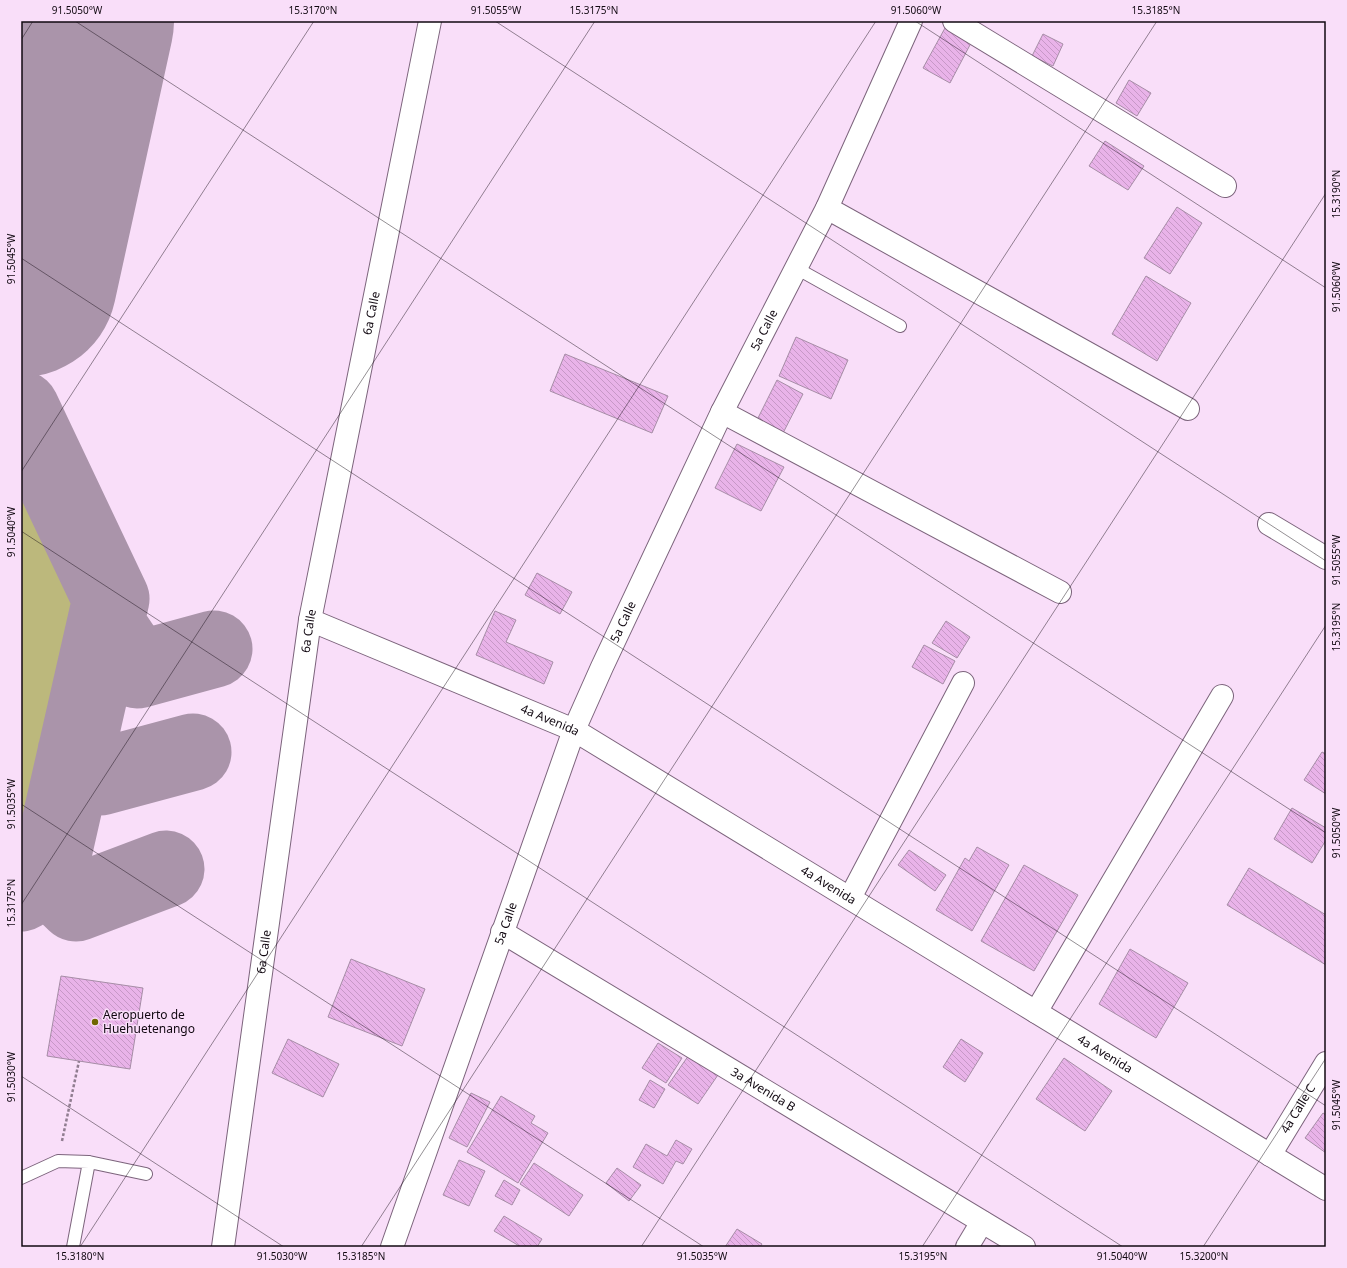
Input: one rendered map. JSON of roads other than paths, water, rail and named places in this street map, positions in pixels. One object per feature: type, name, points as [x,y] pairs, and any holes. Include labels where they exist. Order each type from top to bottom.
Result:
[{"type":"street","name":"6a Calle","points":[[223,1247],[310,620],[430,21]]},
{"type":"street","name":"5a Calle","points":[[392,1247],[574,730],[605,660],[722,412],[827,208],[911,21]]},
{"type":"street","points":[[954,21],[1225,186]]},
{"type":"street","points":[[827,208],[1188,409]]},
{"type":"street","points":[[722,412],[1060,592]]},
{"type":"street","points":[[1269,524],[1326,558]]},
{"type":"street","name":"4a Avenida","points":[[310,620],[574,730],[1326,1189]]},
{"type":"street","points":[[850,898],[963,683]]},
{"type":"street","points":[[1036,1012],[1222,696]]},
{"type":"street","name":"3a Avenida B","points":[[502,932],[1024,1247]]},
{"type":"street","name":"4a Calle C","points":[[1270,1155],[1326,1063]]},
{"type":"street","points":[[967,1247],[982,1222]]},
{"type":"lane","points":[[796,268],[900,326]]},
{"type":"lane","points":[[21,1178],[58,1161],[89,1162],[146,1174]]},
{"type":"lane","points":[[73,1247],[89,1162]]},
{"type":"place","name":"Aeropuerto de Huehuetenango","points":[[95,1022]]}]
